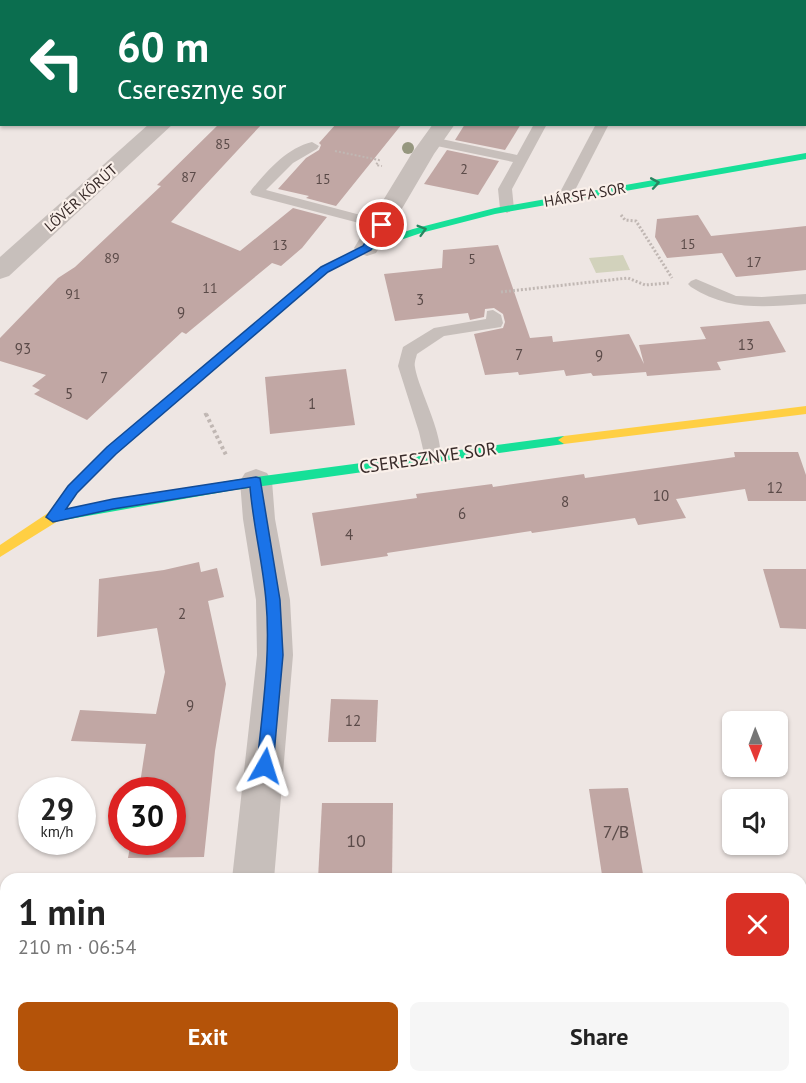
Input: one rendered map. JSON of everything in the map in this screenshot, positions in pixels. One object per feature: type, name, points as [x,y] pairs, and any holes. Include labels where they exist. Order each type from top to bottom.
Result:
[{"type":"street","name":"LŐVÉR KÖRÚT","points":[[0,271],[160,126]]},
{"type":"street","points":[[367,248],[423,153],[438,133]]},
{"type":"street","name":"HÁRSFA SOR","points":[[53,517],[73,489],[112,450],[325,269],[367,248],[417,231],[507,209],[806,156]]},
{"type":"street","name":"CSERESZNYE SOR","points":[[53,517],[242,471],[432,456],[806,410]]},
{"type":"street","points":[[242,471],[259,519],[273,600],[275,655],[254,873]]},
{"type":"street","points":[[0,552],[53,517]]},
{"type":"lane","points":[[507,209],[505,189],[540,126]]},
{"type":"lane","points":[[564,198],[602,126]]},
{"type":"lane","points":[[438,133],[521,160]]},
{"type":"lane","points":[[312,146],[291,155],[257,192],[382,225]]},
{"type":"lane","points":[[696,284],[713,297],[736,303],[806,299]]},
{"type":"lane","points":[[432,456],[428,432],[406,366],[409,351],[440,332],[495,323],[493,315]]},
{"type":"path","points":[[312,146],[379,160],[376,165]]},
{"type":"path","points":[[496,293],[628,278],[645,285],[675,282],[636,221],[625,220],[618,211]]},
{"type":"path","points":[[205,413],[242,471]]},
{"type":"green space","points":[[623,255],[630,270],[596,273],[589,258]]},
{"type":"building","points":[[217,126],[260,126],[171,222],[240,251],[293,208],[327,217],[302,248],[281,266],[272,263],[186,334],[182,332],[87,420],[34,394],[40,390],[32,386],[46,375],[0,361],[0,338],[58,278],[75,267],[161,186],[157,185]]},
{"type":"building","points":[[334,126],[400,126],[336,206],[306,198],[309,196],[278,189],[306,158],[319,150],[321,145],[319,143]]},
{"type":"building","points":[[464,126],[520,126],[505,150],[455,140]]},
{"type":"building","points":[[447,150],[499,161],[478,195],[424,184]]},
{"type":"building","points":[[698,215],[711,236],[806,226],[806,270],[736,277],[722,253],[667,258],[655,237],[657,219]]},
{"type":"building","points":[[498,245],[530,338],[552,336],[553,342],[629,334],[644,364],[639,345],[706,339],[700,327],[769,321],[786,352],[717,362],[721,370],[647,376],[646,372],[566,376],[564,370],[519,375],[518,372],[485,375],[474,334],[503,328],[505,322],[503,314],[494,308],[485,309],[484,317],[470,320],[468,313],[395,321],[384,274],[442,268],[443,250]]},
{"type":"building","points":[[346,369],[355,425],[270,434],[265,377]]},
{"type":"building","points":[[734,452],[798,452],[806,475],[806,501],[748,501],[745,489],[676,499],[686,518],[638,525],[635,518],[532,533],[531,531],[387,553],[388,556],[321,566],[312,513],[417,498],[416,494],[492,484],[493,487],[584,474],[585,478],[735,457]]},
{"type":"building","points":[[199,562],[201,572],[217,568],[224,597],[208,601],[226,684],[215,751],[204,857],[128,858],[129,855],[186,855],[186,777],[141,777],[146,744],[71,741],[80,710],[156,714],[165,672],[157,628],[97,637],[99,579],[164,570]]},
{"type":"building","points":[[763,569],[806,569],[806,629],[780,628]]},
{"type":"building","points":[[331,699],[378,700],[376,742],[328,742]]},
{"type":"building","points":[[628,788],[643,873],[602,873],[589,789]]},
{"type":"building","points":[[322,803],[393,803],[392,873],[318,873]]},
{"type":"traffic: fast","points":[[212,365],[325,269],[367,248],[417,231],[495,211],[806,156]]},
{"type":"traffic: fast","points":[[53,517],[234,485],[564,440]]},
{"type":"traffic: slow","points":[[0,552],[53,517],[73,489],[112,450],[212,365]]},
{"type":"traffic: slow","points":[[564,440],[806,410]]},
{"type":"route","points":[[265,766],[275,655],[273,600],[259,519],[256,481],[113,504],[53,517],[73,489],[112,450],[325,269],[367,248],[382,225]]}]
